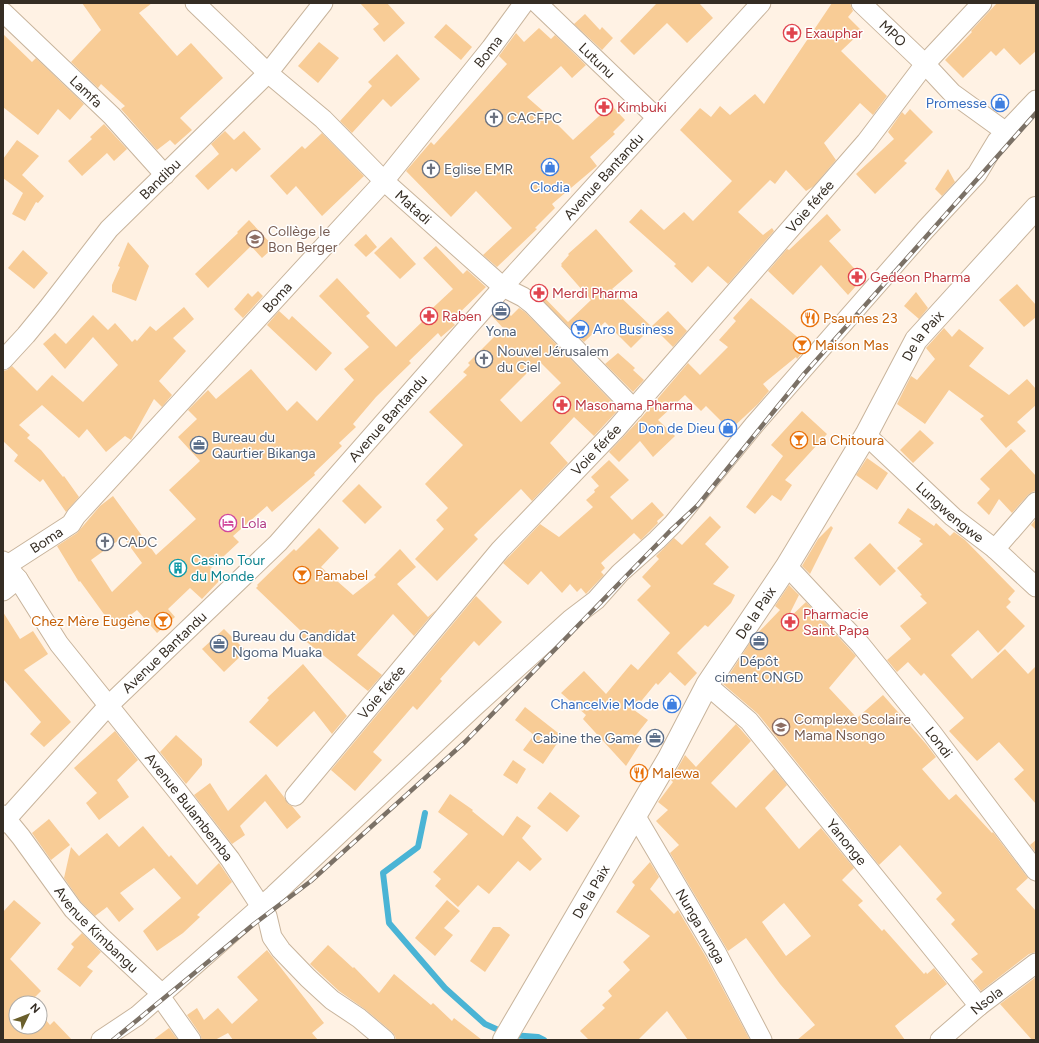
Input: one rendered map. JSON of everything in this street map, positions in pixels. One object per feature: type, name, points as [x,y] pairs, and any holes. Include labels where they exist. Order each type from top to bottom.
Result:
[{"type":"street","name":"Matadi","points":[[195,3],[268,72],[323,119],[384,181],[503,287],[524,297],[532,304],[634,409]]},
{"type":"street","name":"Bandibu","points":[[3,360],[48,308],[109,229],[268,72],[323,3]]},
{"type":"street","name":"Boma","points":[[3,591],[9,569],[71,524],[76,516],[384,181],[486,54],[524,3]]},
{"type":"street","name":"Lutunu","points":[[537,3],[656,117]]},
{"type":"street","name":"Avenue Bantandu","points":[[4,819],[108,706],[278,544],[503,287],[761,3]]},
{"type":"street","name":"MPO","points":[[861,3],[925,64]]},
{"type":"street","name":"Voie férée","points":[[295,796],[500,550],[612,434],[866,142],[925,64],[982,3]]},
{"type":"street","name":"Lamfa","points":[[3,12],[112,116],[165,175]]},
{"type":"street","points":[[925,64],[952,93],[1006,132]]},
{"type":"street","points":[[102,1040],[137,1016],[261,907],[570,619],[596,600],[620,573],[673,524],[754,425],[925,230],[977,174],[997,141],[1036,100]]},
{"type":"street","name":"De la Paix","points":[[504,1040],[669,758],[707,685],[787,566],[866,435],[916,340],[1036,208]]},
{"type":"street","name":"Lungwengwe","points":[[866,435],[953,517],[995,549],[1036,587]]},
{"type":"street","points":[[995,549],[1036,502]]},
{"type":"street","name":"Londi","points":[[787,566],[860,644],[932,733],[1036,871]]},
{"type":"street","name":"Avenue Bulambemba","points":[[9,569],[59,644],[230,859],[267,916],[272,937],[280,950],[332,1000],[359,1018],[385,1040]]},
{"type":"street","name":"Yanonge","points":[[707,685],[749,721],[979,1006]]},
{"type":"street","name":"Nunga nunga","points":[[635,815],[716,952],[762,1040]]},
{"type":"street","name":"Avenue Kimbangu","points":[[4,819],[21,837],[73,908],[102,938],[162,994],[162,999],[191,1040]]},
{"type":"street","name":"Nsola","points":[[940,1040],[979,1006],[1036,963]]},
{"type":"building","points":[[82,3],[152,3],[139,13],[177,56],[191,43],[223,78],[180,118],[192,130],[175,145],[170,140],[157,150],[121,109],[125,106],[101,84],[98,88],[71,62],[101,30]]},
{"type":"building","points":[[360,3],[387,3],[405,23],[384,42],[373,29],[379,24]]},
{"type":"building","points":[[657,3],[699,3],[713,18],[687,43],[667,23],[634,55],[620,41]]},
{"type":"building","points":[[832,3],[850,3],[853,11],[848,17],[862,31],[841,51],[887,96],[873,115],[860,103],[824,143],[836,160],[814,186],[806,191],[786,170],[775,184],[770,180],[738,212],[763,235],[772,228],[774,231],[728,284],[708,266],[692,283],[674,266],[676,264],[629,222],[641,209],[664,230],[684,212],[693,221],[732,181],[680,130],[700,108],[711,117],[720,106],[730,115],[755,94],[764,104]]},
{"type":"building","points":[[997,3],[1036,3],[1036,51],[1020,65],[1004,48],[996,56],[991,51],[963,78],[945,60]]},
{"type":"building","points":[[585,14],[600,30],[602,27],[613,38],[602,50],[574,24]]},
{"type":"building","points":[[446,24],[472,47],[461,60],[434,37]]},
{"type":"building","points":[[539,28],[551,39],[555,35],[586,65],[572,78],[561,66],[527,97],[573,140],[611,105],[625,120],[613,132],[615,134],[590,157],[597,166],[552,204],[555,208],[535,228],[537,229],[497,267],[483,255],[512,228],[476,191],[451,217],[406,171],[431,142],[434,145],[507,64],[499,56],[516,33],[524,42]]},
{"type":"building","points":[[3,34],[32,62],[36,58],[84,104],[70,120],[58,109],[38,135],[3,107]]},
{"type":"building","points":[[319,42],[339,58],[318,83],[298,66]]},
{"type":"building","points":[[397,54],[420,79],[391,107],[383,99],[352,133],[340,121],[372,86],[368,82]]},
{"type":"building","points":[[910,109],[933,132],[904,161],[907,163],[875,194],[856,174],[894,139],[888,132],[902,112],[905,115]]},
{"type":"building","points":[[104,124],[127,149],[114,161],[107,153],[82,176],[68,161],[92,139],[90,137]]},
{"type":"building","points":[[225,131],[234,140],[244,131],[261,149],[236,172],[232,168],[208,190],[195,176],[219,154],[211,144]]},
{"type":"building","points":[[322,133],[364,176],[322,216],[296,186],[287,195],[270,176],[302,146],[305,149]]},
{"type":"building","points":[[17,140],[39,156],[22,175],[44,196],[38,203],[36,202],[25,221],[12,214],[23,193],[3,178],[3,159]]},
{"type":"building","points":[[948,169],[955,182],[942,196],[935,189]]},
{"type":"building","points":[[827,214],[841,230],[829,241],[863,278],[848,295],[821,265],[793,295],[768,271],[787,249],[789,250]]},
{"type":"building","points":[[249,220],[274,247],[262,258],[251,246],[208,288],[195,274],[238,233],[237,232]]},
{"type":"building","points":[[596,229],[633,271],[612,289],[652,327],[631,348],[605,322],[584,342],[534,292],[536,289],[568,322],[591,300],[561,266],[561,264],[569,255],[568,254]]},
{"type":"building","points":[[366,234],[377,247],[366,257],[354,245]]},
{"type":"building","points":[[391,237],[416,264],[400,279],[374,253]]},
{"type":"building","points":[[128,242],[149,266],[136,301],[112,292],[112,285],[120,267],[118,266]]},
{"type":"building","points":[[436,246],[463,274],[467,270],[486,287],[451,321],[455,325],[441,337],[438,333],[409,361],[411,363],[376,397],[353,424],[356,427],[339,443],[342,446],[314,473],[315,475],[272,512],[267,506],[233,536],[239,542],[210,569],[220,580],[202,599],[190,588],[168,609],[175,617],[157,633],[137,610],[114,628],[80,581],[79,582],[57,546],[77,533],[100,506],[113,496],[156,555],[196,519],[169,490],[200,461],[178,437],[197,419],[188,410],[208,390],[216,399],[251,369],[287,411],[297,401],[317,421],[354,380],[344,369],[369,347],[319,296],[337,278],[370,313],[366,316],[396,347],[425,319],[423,317],[453,289],[423,258]],"holes":[[[123,537],[142,563],[112,592],[91,560]]]},
{"type":"building","points":[[23,250],[48,273],[34,289],[8,268]]},
{"type":"building","points":[[1017,284],[1036,305],[1036,317],[1024,327],[999,300]]},
{"type":"building","points":[[258,291],[263,296],[243,318],[234,309],[248,293],[252,297]]},
{"type":"building","points":[[916,292],[928,308],[919,319],[904,306]]},
{"type":"building","points":[[751,298],[808,346],[797,359],[796,357],[763,384],[769,391],[758,404],[730,430],[706,406],[701,411],[685,395],[658,420],[675,436],[653,457],[640,441],[619,462],[609,452],[642,417],[688,363],[700,375],[728,347],[719,340],[736,321],[733,318]]},
{"type":"building","points":[[501,306],[511,316],[519,308],[525,312],[619,409],[594,436],[574,417],[550,443],[568,463],[532,501],[521,489],[474,535],[478,539],[437,581],[415,559],[444,529],[436,520],[448,508],[425,484],[463,445],[429,412],[467,375],[463,372],[470,365],[468,363],[503,328],[492,316]],"holes":[[[539,361],[561,383],[521,422],[500,400]]]},
{"type":"building","points":[[184,307],[194,319],[173,338],[186,351],[159,381],[172,395],[162,407],[154,399],[131,440],[125,436],[106,452],[87,429],[79,438],[42,405],[19,425],[30,435],[27,438],[41,450],[63,477],[64,476],[79,497],[66,512],[43,479],[40,482],[14,461],[18,455],[3,441],[3,371],[12,366],[37,391],[52,375],[83,402],[118,365],[93,337],[65,369],[43,344],[55,333],[66,344],[93,315],[108,330],[115,323],[132,342],[135,339],[137,341],[150,326],[156,331]]},
{"type":"building","points":[[279,311],[289,320],[292,316],[332,353],[316,371],[267,325]]},
{"type":"building","points":[[668,311],[687,331],[673,347],[652,326]]},
{"type":"building","points":[[944,328],[952,337],[959,329],[984,348],[969,366],[1009,395],[1027,379],[1036,389],[1036,405],[1017,422],[1026,431],[1006,448],[980,419],[984,416],[949,390],[925,424],[897,404],[911,376],[917,380],[935,359],[926,348]]},
{"type":"building","points":[[618,353],[635,368],[633,370],[644,380],[633,392],[605,364]]},
{"type":"building","points":[[802,411],[827,434],[785,480],[792,485],[781,501],[772,495],[755,514],[746,507],[783,456],[771,445]]},
{"type":"building","points":[[920,430],[934,443],[913,463],[900,450]]},
{"type":"building","points":[[1011,449],[1036,476],[1036,491],[1028,495],[1012,513],[999,499],[989,515],[977,503],[990,489],[980,479]]},
{"type":"building","points":[[867,458],[888,473],[877,490],[856,475]]},
{"type":"building","points":[[609,460],[629,480],[610,497],[632,520],[652,502],[664,515],[641,540],[634,533],[601,563],[605,568],[601,572],[604,575],[586,594],[581,588],[577,592],[570,584],[562,593],[541,571],[528,585],[503,563],[540,524],[559,537],[593,507],[586,500],[599,486],[591,477]]},
{"type":"building","points":[[359,484],[382,507],[365,524],[342,501]]},
{"type":"building","points":[[908,508],[934,526],[936,523],[950,536],[954,532],[965,540],[1015,591],[1008,599],[1011,602],[1006,607],[1025,626],[998,653],[978,630],[951,655],[972,679],[1005,649],[1028,674],[1036,666],[1036,804],[1014,779],[1024,770],[999,742],[977,761],[949,731],[964,718],[924,673],[921,676],[908,662],[897,672],[887,660],[911,639],[900,626],[927,603],[920,596],[922,595],[897,568],[923,544],[919,541],[921,539],[898,523]]},
{"type":"building","points":[[710,516],[721,527],[705,544],[729,567],[713,584],[735,595],[731,603],[708,627],[705,625],[677,653],[697,673],[685,686],[670,672],[658,685],[656,683],[634,710],[648,720],[633,739],[640,744],[626,766],[583,719],[586,715],[561,693],[584,671],[606,694],[631,664],[638,670],[670,633],[637,600],[651,586],[642,577],[659,559],[656,556],[674,538],[682,545]]},
{"type":"building","points":[[1036,519],[1036,530],[1031,525]]},
{"type":"building","points":[[831,526],[833,528],[810,574],[802,566],[818,539]]},
{"type":"building","points":[[319,528],[339,548],[321,567],[353,595],[376,577],[374,575],[400,549],[416,567],[397,584],[428,617],[436,610],[414,636],[393,614],[357,655],[382,675],[368,691],[298,635],[302,632],[256,588],[258,586],[257,585],[294,549],[296,551]]},
{"type":"building","points":[[870,543],[896,571],[880,586],[854,558]]},
{"type":"building","points":[[789,585],[799,595],[786,621],[806,602],[856,656],[829,688],[857,718],[883,695],[936,757],[922,769],[949,800],[956,794],[992,833],[993,832],[1028,878],[1016,889],[1036,911],[1036,952],[1029,954],[981,991],[973,981],[983,972],[971,959],[978,954],[951,924],[955,920],[936,899],[942,893],[900,845],[879,865],[758,714],[723,684],[753,638],[780,610],[775,606]]},
{"type":"building","points":[[476,596],[502,622],[479,646],[474,641],[440,679],[442,681],[417,710],[413,706],[373,752],[382,760],[355,791],[331,770]]},
{"type":"building","points":[[3,612],[20,639],[33,631],[48,654],[24,670],[71,722],[44,747],[30,734],[41,722],[3,679]]},
{"type":"building","points":[[224,629],[246,651],[224,672],[202,649]]},
{"type":"building","points":[[303,664],[347,716],[332,734],[314,711],[277,747],[249,722],[269,700],[267,698]]},
{"type":"building","points":[[525,707],[562,736],[543,764],[523,750],[534,735],[515,720]]},
{"type":"building","points":[[736,724],[751,741],[711,783],[736,808],[774,769],[787,785],[765,808],[799,849],[821,828],[854,868],[842,880],[863,901],[858,905],[882,931],[884,929],[924,974],[926,972],[927,974],[934,968],[947,984],[895,1026],[905,1040],[797,1040],[815,1025],[780,984],[746,938],[728,951],[670,853],[679,845],[656,821],[668,810],[658,802],[673,782],[671,780],[685,755],[696,767]],"holes":[[[784,903],[811,936],[786,956],[762,922]]]},
{"type":"building","points":[[115,731],[138,760],[117,780],[129,797],[99,820],[86,803],[97,793],[74,768]]},
{"type":"building","points":[[176,735],[202,759],[202,765],[186,784],[160,752]]},
{"type":"building","points":[[513,760],[526,769],[517,784],[503,775]]},
{"type":"building","points":[[266,774],[288,804],[292,806],[301,817],[287,829],[265,801],[240,826],[245,835],[232,844],[194,795],[210,783],[228,811]]},
{"type":"building","points":[[550,792],[580,816],[567,832],[537,808]]},
{"type":"building","points":[[450,794],[473,810],[472,811],[503,836],[517,816],[531,826],[522,838],[542,859],[530,871],[518,861],[489,894],[478,885],[458,907],[435,886],[441,879],[433,872],[468,834],[438,812]]},
{"type":"building","points":[[49,819],[70,845],[51,860],[32,833]]},
{"type":"building","points":[[143,826],[169,857],[171,855],[197,885],[219,863],[232,882],[197,915],[200,917],[183,933],[157,951],[143,931],[181,898],[154,868],[120,893],[134,909],[119,922],[107,907],[95,916],[81,902],[64,878],[71,847],[79,856],[107,833],[119,847]]},
{"type":"building","points":[[1036,840],[1036,853],[1030,845]]},
{"type":"building","points":[[650,862],[659,877],[650,889],[674,914],[678,910],[706,957],[750,1040],[688,1040],[667,1011],[638,1040],[589,1040],[580,1031],[605,1008],[602,1005],[612,996],[608,991],[630,970],[623,962],[650,936],[616,912],[635,885],[632,882]]},
{"type":"building","points":[[14,900],[41,923],[10,959],[41,991],[37,995],[8,995],[8,1035],[48,1035],[48,1023],[50,1025],[54,1021],[72,1040],[3,1040],[3,912]]},
{"type":"building","points":[[447,900],[460,911],[444,928],[453,935],[435,956],[415,938]]},
{"type":"building","points":[[493,927],[500,927],[510,935],[485,972],[470,961]]},
{"type":"building","points":[[82,933],[101,952],[87,967],[93,971],[80,987],[57,969],[74,947],[71,944]]},
{"type":"building","points":[[328,945],[353,968],[354,967],[379,993],[394,974],[431,1005],[433,1003],[452,1021],[454,1018],[482,1040],[396,1040],[392,1032],[366,1010],[339,991],[310,964]]},
{"type":"building","points":[[267,950],[324,1023],[312,1033],[318,1040],[233,1040],[228,1033],[215,1040],[202,1040],[200,1034],[187,1015],[197,1008],[204,1020],[218,1008],[232,1024],[258,1000],[237,977]]},
{"type":"building","points":[[1036,977],[1036,1040],[1032,1040],[1000,1004]]},
{"type":"building","points":[[169,1028],[178,1040],[153,1040]]},
{"type":"waterway","points":[[425,813],[418,847],[383,873],[389,923],[445,988],[485,1024],[503,1032]]},
{"type":"waterway","points":[[512,1035],[538,1037],[544,1040]]},
{"type":"railway","points":[[113,1040],[254,924],[311,881],[465,742],[670,531],[698,505],[804,374],[1036,113]]},
{"type":"place","name":"Exauphar","points":[[792,33]]},
{"type":"place","name":"Promesse","points":[[1000,103]]},
{"type":"place","name":"Kimbuki","points":[[604,107]]},
{"type":"place","name":"CACFPC","points":[[494,118]]},
{"type":"place","name":"Clodia","points":[[550,167]]},
{"type":"place","name":"Eglise EMR","points":[[431,169]]},
{"type":"place","name":"Collège le Bon Berger","points":[[255,239]]},
{"type":"place","name":"Gedeon Pharma","points":[[857,277]]},
{"type":"place","name":"Merdi Pharma","points":[[539,293]]},
{"type":"place","name":"Yona","points":[[501,311]]},
{"type":"place","name":"Raben","points":[[429,316]]},
{"type":"place","name":"Psaumes 23","points":[[810,318]]},
{"type":"place","name":"Aro Business","points":[[580,329]]},
{"type":"place","name":"Maison Mas","points":[[802,345]]},
{"type":"place","name":"Nouvel Jérusalem du Ciel","points":[[484,359]]},
{"type":"place","name":"Masonama Pharma","points":[[562,405]]},
{"type":"place","name":"Don de Dieu","points":[[728,428]]},
{"type":"place","name":"La Chitoura","points":[[799,440]]},
{"type":"place","name":"Bureau du Qaurtier Bikanga","points":[[199,445]]},
{"type":"place","name":"Lola","points":[[228,523]]},
{"type":"place","name":"CADC","points":[[105,542]]},
{"type":"place","name":"Casino Tour du Monde","points":[[178,568]]},
{"type":"place","name":"Pamabel","points":[[302,575]]},
{"type":"place","name":"Chez Mère Eugène","points":[[163,621]]},
{"type":"place","name":"Pharmacie Saint Papa","points":[[790,622]]},
{"type":"place","name":"Dépôt ciment ONGD","points":[[759,641]]},
{"type":"place","name":"Bureau du Candidat Ngoma Muaka","points":[[219,644]]},
{"type":"place","name":"Chancelvie Mode","points":[[672,704]]},
{"type":"place","name":"Complexe Scolaire Mama Nsongo","points":[[781,727]]},
{"type":"place","name":"Cabine the Game","points":[[655,738]]},
{"type":"place","name":"Malewa","points":[[639,773]]}]
